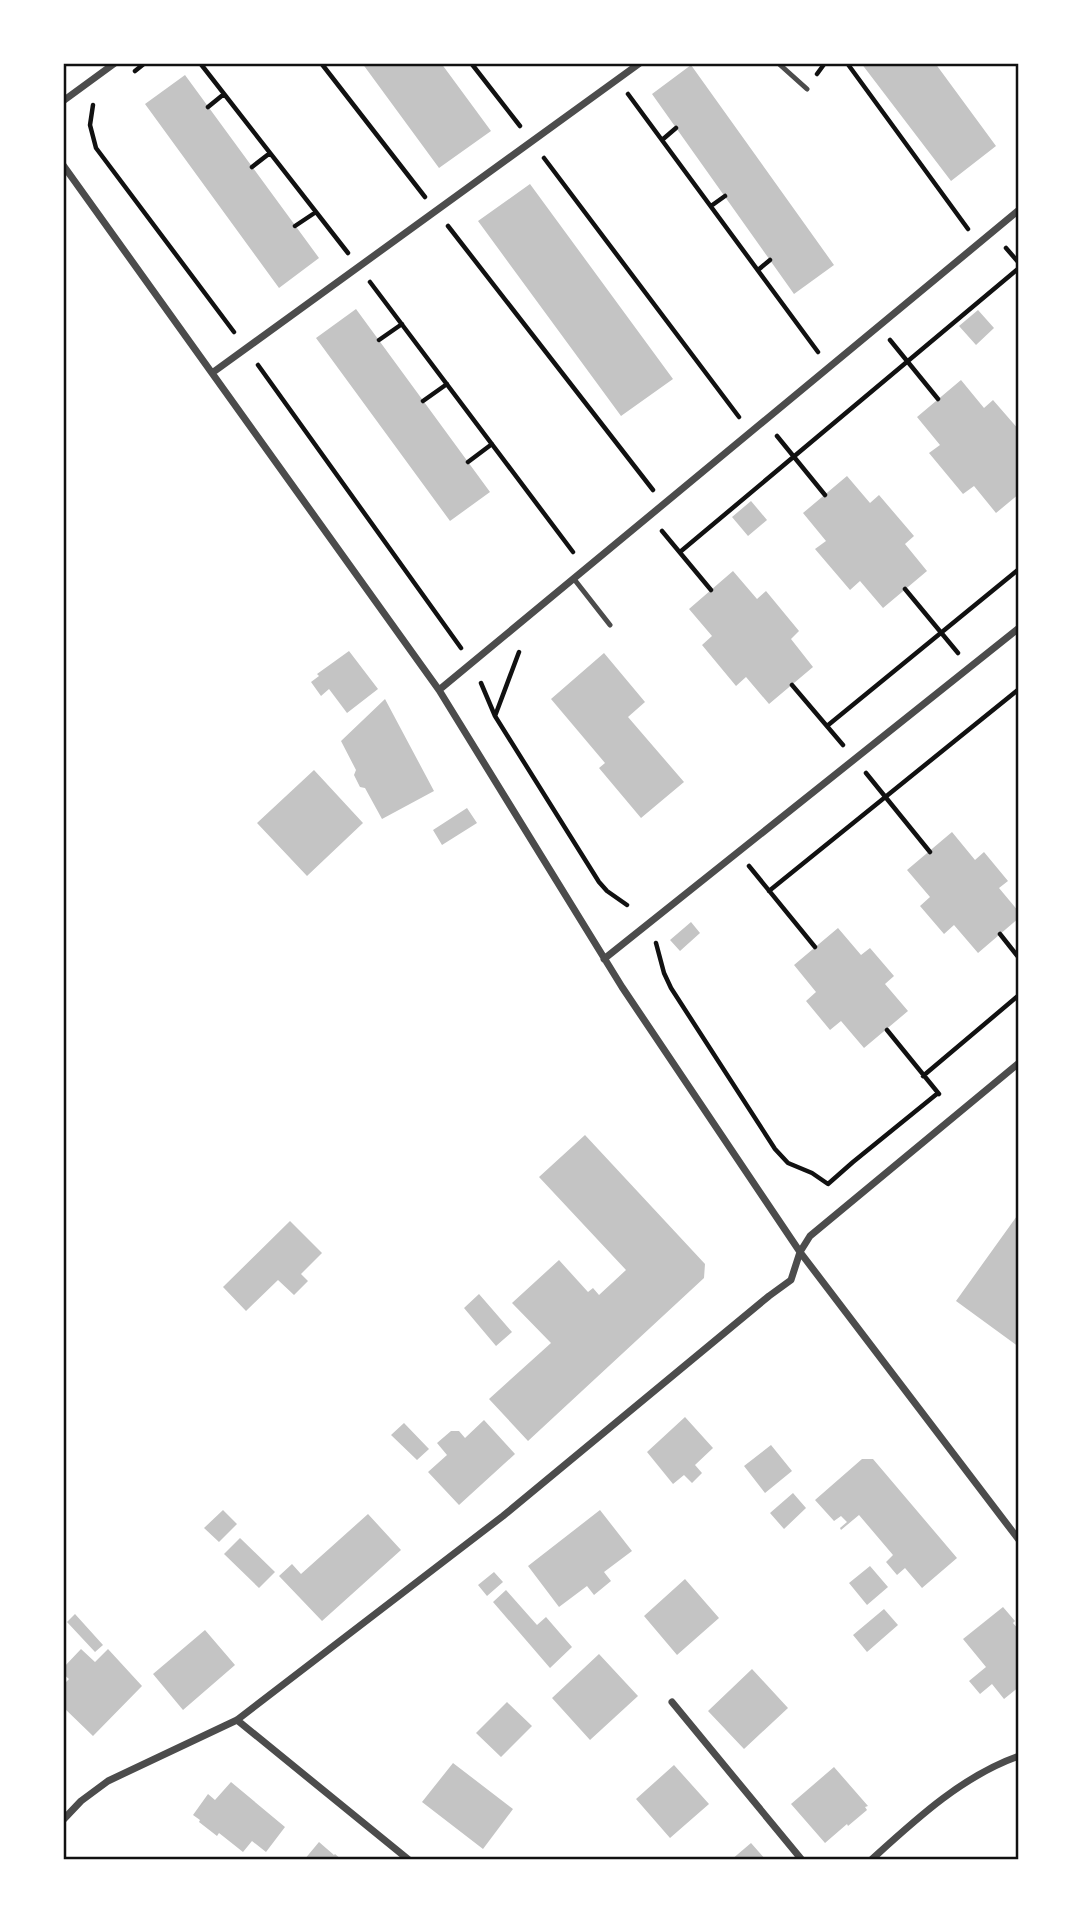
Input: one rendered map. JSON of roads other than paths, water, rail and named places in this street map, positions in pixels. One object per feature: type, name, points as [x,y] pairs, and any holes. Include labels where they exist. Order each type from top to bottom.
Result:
[{"type":"street","points":[[63,101],[115,63]]},
{"type":"street","points":[[212,373],[640,63]]},
{"type":"street","points":[[63,165],[439,690],[604,959],[800,1252],[1019,1540]]},
{"type":"street","points":[[439,690],[1019,210]]},
{"type":"street","points":[[604,959],[1019,628]]},
{"type":"street","points":[[63,1820],[81,1801],[108,1781],[237,1720],[503,1516],[791,1280],[800,1252],[810,1236],[1019,1063]]},
{"type":"street","points":[[672,1702],[802,1860]]},
{"type":"street","points":[[237,1720],[410,1860]]},
{"type":"street","points":[[871,1860],[918,1817],[963,1785],[998,1763],[1019,1756]]},
{"type":"lane","points":[[778,63],[807,89]]},
{"type":"lane","points":[[574,579],[610,625]]}]
